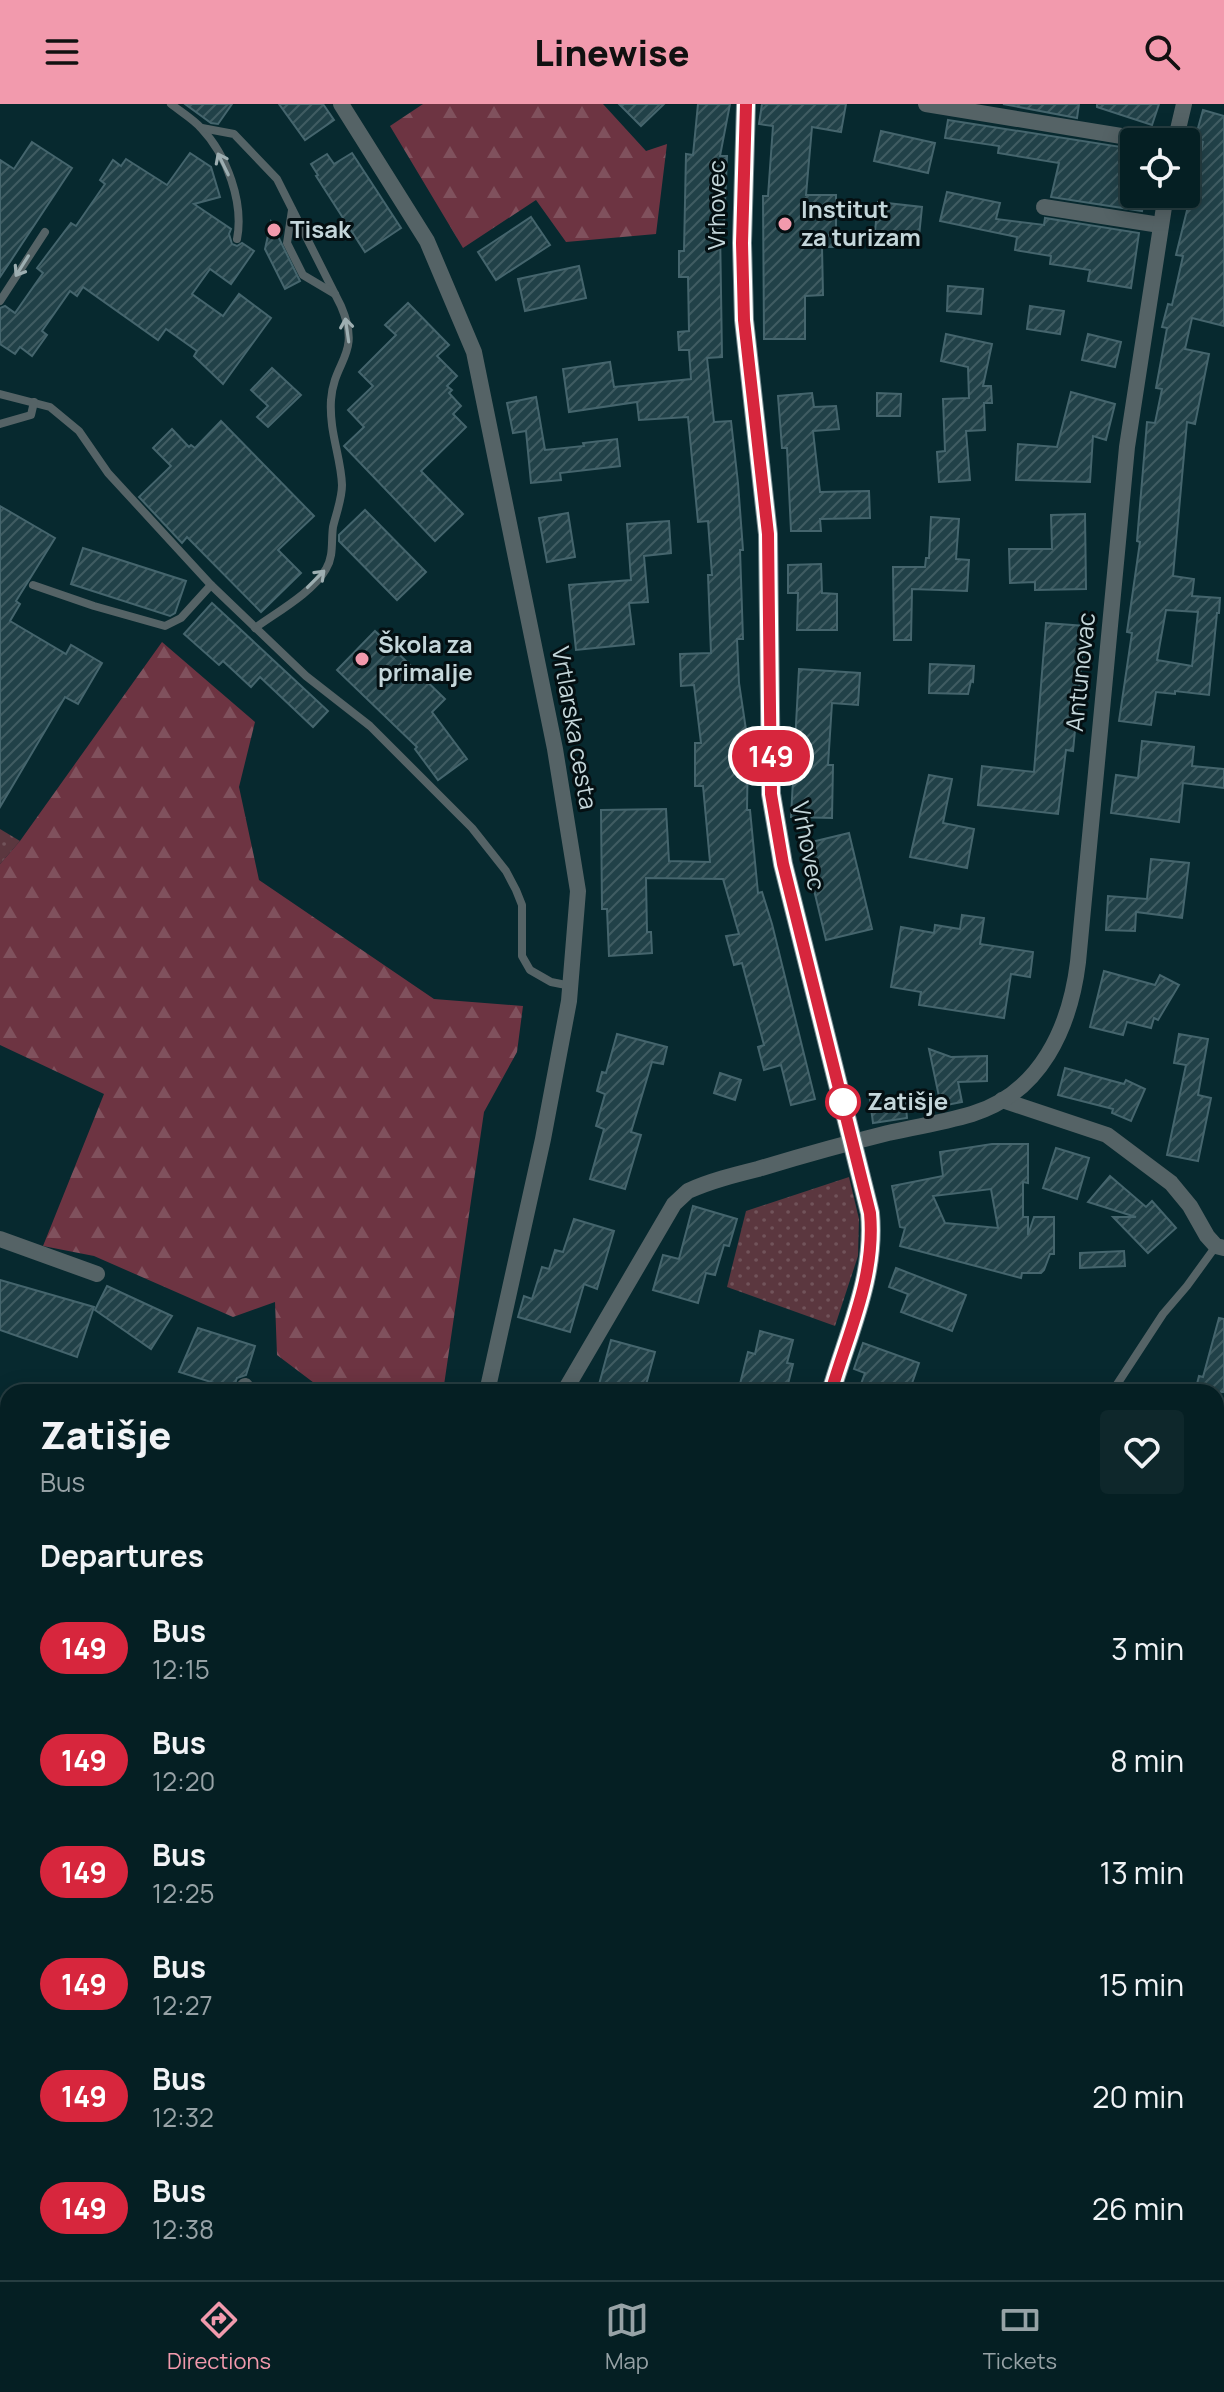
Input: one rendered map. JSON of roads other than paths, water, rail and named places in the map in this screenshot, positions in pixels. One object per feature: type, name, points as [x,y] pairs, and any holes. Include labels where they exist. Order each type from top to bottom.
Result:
[{"type":"street","name":"Vrtlarska cesta","points":[[341,104],[427,241],[474,352],[555,749],[578,891],[571,986],[543,1139],[489,1384]]},
{"type":"street","name":"Vrhovec","points":[[746,104],[742,243],[744,305],[768,534],[771,794],[783,864],[870,1213],[872,1253],[867,1278],[834,1384]]},
{"type":"street","points":[[926,104],[1120,136]]},
{"type":"street","points":[[1178,128],[1184,104]]},
{"type":"street","points":[[1044,207],[1160,225]]},
{"type":"street","name":"Antunovac","points":[[1002,1100],[1029,1078],[1048,1056],[1063,1029],[1075,989],[1127,447],[1163,208]]},
{"type":"street","points":[[569,1384],[674,1204],[688,1191],[852,1142],[975,1113],[1002,1100],[1085,1126],[1129,1149],[1171,1183],[1220,1247]]},
{"type":"street","points":[[0,1239],[97,1274]]},
{"type":"lane","points":[[171,104],[202,128],[226,168],[238,209],[237,239]]},
{"type":"lane","points":[[202,128],[234,134],[277,179],[348,321],[350,341],[332,388],[330,419],[342,485],[333,529],[332,554],[326,570],[299,597],[255,628]]},
{"type":"lane","points":[[292,209],[287,243],[303,275],[335,294]]},
{"type":"lane","points":[[0,301],[45,232]]},
{"type":"lane","points":[[0,394],[50,407],[79,431],[108,473],[211,585],[306,676],[370,726],[472,828],[506,871],[516,890],[522,905],[522,956],[530,970],[551,982],[571,986]]},
{"type":"lane","points":[[0,424],[31,415],[34,402]]},
{"type":"lane","points":[[33,585],[165,626],[181,618],[211,585]]},
{"type":"lane","points":[[1117,1384],[1163,1314],[1220,1247]]},
{"type":"place","name":"Institut za turizam","points":[[785,224]]},
{"type":"place","name":"Tisak","points":[[274,230]]},
{"type":"place","name":"Škola za primalje","points":[[362,659]]},
{"type":"place","name":"Zatišje","points":[[843,1102]]}]
